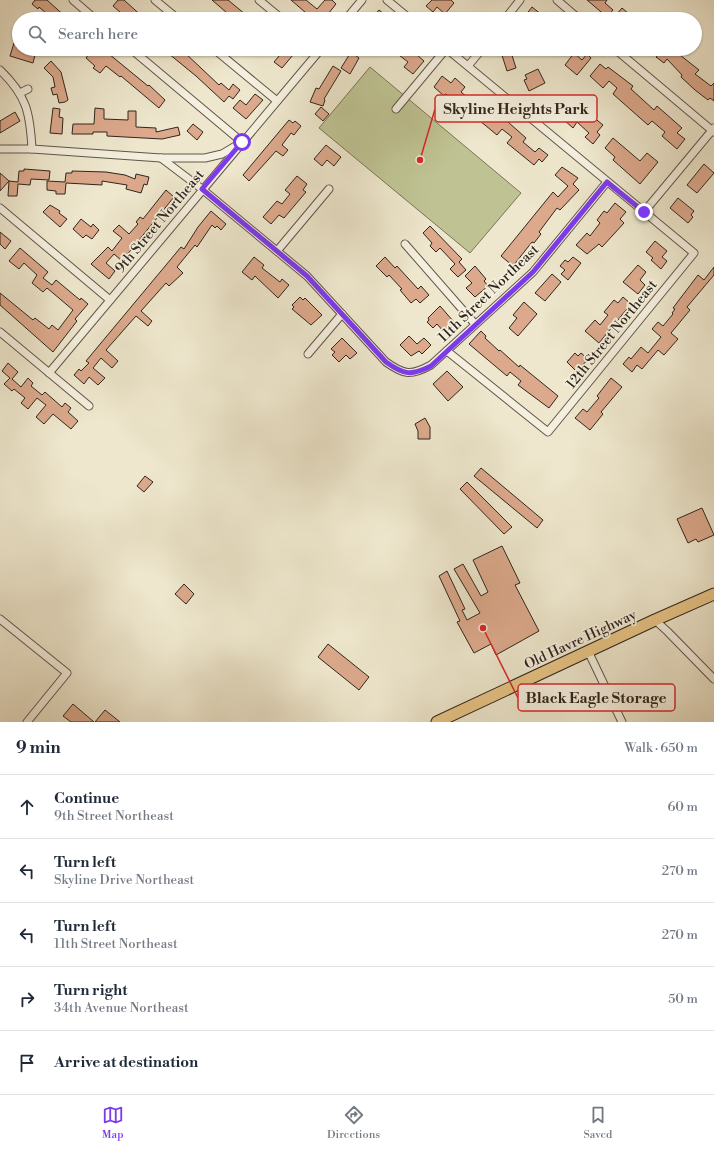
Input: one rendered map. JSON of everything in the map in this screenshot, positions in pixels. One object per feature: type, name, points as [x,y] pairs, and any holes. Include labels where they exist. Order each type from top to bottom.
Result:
[{"type":"highway","name":"Old Havre Highway","points":[[437,722],[714,594]]},
{"type":"street","points":[[72,0],[87,12]]},
{"type":"street","points":[[155,0],[170,12]]},
{"type":"street","points":[[259,0],[274,12]]},
{"type":"street","points":[[352,12],[362,0]]},
{"type":"street","points":[[387,0],[402,12]]},
{"type":"street","points":[[511,12],[520,0]]},
{"type":"street","points":[[557,0],[571,12]]},
{"type":"street","points":[[0,149],[32,149],[161,158],[204,158],[222,154],[242,142],[139,56]]},
{"type":"street","points":[[222,56],[277,101]]},
{"type":"street","name":"9th Street Northeast","points":[[49,373],[314,56]]},
{"type":"street","points":[[396,109],[440,56]]},
{"type":"street","points":[[455,56],[644,212],[713,130],[623,56]]},
{"type":"street","points":[[468,66],[476,56]]},
{"type":"street","points":[[0,70],[20,93],[31,120],[32,149]]},
{"type":"street","points":[[20,93],[28,89]]},
{"type":"street","points":[[161,158],[202,189],[307,276],[342,314],[308,354]]},
{"type":"street","name":"11th Street Northeast","points":[[342,314],[386,362],[399,371],[408,373],[419,372],[431,366],[533,272],[607,182]]},
{"type":"street","points":[[277,251],[329,188]]},
{"type":"street","points":[[0,208],[110,300]]},
{"type":"street","name":"12th Street Northeast","points":[[447,351],[548,432],[694,253],[644,212]]},
{"type":"street","points":[[405,244],[476,324]]},
{"type":"street","points":[[0,332],[89,406]]},
{"type":"street","points":[[0,619],[67,673],[27,722]]},
{"type":"street","points":[[655,620],[714,679]]},
{"type":"street","points":[[588,651],[622,722]]},
{"type":"green space","points":[[370,67],[521,193],[470,253],[319,128]]},
{"type":"building","points":[[35,0],[47,0],[60,12],[45,12],[32,4]]},
{"type":"building","points":[[118,0],[124,0],[137,12],[120,12],[113,6]]},
{"type":"building","points":[[212,0],[228,0],[243,12],[226,12]]},
{"type":"building","points":[[291,0],[306,0],[317,9],[325,0],[332,0],[336,4],[330,12],[305,12]]},
{"type":"building","points":[[432,0],[451,0],[454,3],[447,12],[443,12],[437,7],[433,12],[426,6]]},
{"type":"building","points":[[587,0],[607,0],[605,3],[613,10],[611,12],[601,12]]},
{"type":"building","points":[[532,7],[538,12],[528,12]]},
{"type":"building","points":[[622,8],[627,12],[618,12]]},
{"type":"building","points":[[12,50],[12,56],[35,56],[33,63],[10,56]]},
{"type":"building","points":[[88,56],[111,56],[148,86],[149,85],[165,100],[159,108],[121,76],[120,77],[106,66],[100,73],[93,68],[95,66],[86,58]]},
{"type":"building","points":[[172,56],[188,56],[219,85],[221,83],[229,90],[233,84],[240,90],[233,99],[229,96],[224,102]]},
{"type":"building","points":[[279,56],[292,56],[282,68],[274,62]]},
{"type":"building","points":[[348,56],[356,56],[359,58],[350,74],[341,68]]},
{"type":"building","points":[[400,56],[418,56],[424,61],[413,74],[404,67],[408,62]]},
{"type":"building","points":[[502,56],[512,56],[516,68],[507,71]]},
{"type":"building","points":[[572,56],[577,56],[582,60],[585,56],[589,56],[591,58],[577,75],[565,65]]},
{"type":"building","points":[[681,56],[699,70],[695,74],[711,86],[714,83],[714,101],[710,98],[708,100],[695,90],[681,77],[682,75],[667,59],[664,63],[656,57]]},
{"type":"building","points":[[51,61],[61,72],[68,100],[65,102],[59,103],[57,94],[53,95],[51,88],[55,87],[53,77],[44,68]]},
{"type":"building","points":[[600,64],[606,69],[608,67],[633,86],[631,89],[654,110],[657,106],[682,128],[677,133],[685,139],[677,149],[662,136],[665,132],[652,121],[648,125],[613,94],[617,88],[609,81],[603,88],[590,76]]},
{"type":"building","points":[[333,66],[341,71],[324,99],[323,106],[310,102],[316,88],[319,89]]},
{"type":"building","points":[[538,69],[545,83],[529,91],[524,80],[527,79],[525,75]]},
{"type":"building","points":[[442,76],[451,83],[455,78],[465,87],[461,92],[473,102],[478,97],[486,105],[482,109],[496,120],[500,116],[508,122],[526,138],[523,142],[535,152],[539,148],[548,155],[542,162],[539,159],[534,165],[507,143],[512,137],[502,129],[497,135],[451,97],[445,94],[444,96],[434,87]]},
{"type":"building","points":[[255,94],[263,100],[246,119],[233,108],[240,100],[246,105]]},
{"type":"building","points":[[568,103],[589,120],[592,116],[603,125],[597,132],[600,135],[593,144],[585,137],[589,133],[577,122],[573,128],[564,120],[567,117],[561,112]]},
{"type":"building","points":[[321,107],[329,114],[323,121],[315,114]]},
{"type":"building","points":[[53,108],[60,109],[59,117],[63,118],[62,134],[50,133]]},
{"type":"building","points":[[95,108],[104,109],[104,119],[128,120],[128,111],[136,111],[136,127],[156,128],[156,132],[178,127],[180,135],[162,139],[107,136],[107,132],[72,134],[73,124],[94,124]]},
{"type":"building","points":[[15,112],[20,121],[0,133],[0,121]]},
{"type":"building","points":[[289,120],[293,123],[295,121],[301,126],[294,135],[291,133],[282,145],[288,150],[283,156],[276,151],[249,181],[243,175]]},
{"type":"building","points":[[193,124],[203,132],[197,140],[187,131]]},
{"type":"building","points":[[613,138],[640,161],[647,153],[658,162],[640,184],[613,160],[615,157],[605,148]]},
{"type":"building","points":[[326,145],[341,157],[334,166],[327,160],[322,166],[314,159]]},
{"type":"building","points":[[704,164],[714,173],[697,193],[687,185]]},
{"type":"building","points":[[562,167],[578,178],[573,184],[579,190],[560,210],[557,208],[539,232],[541,234],[534,243],[532,242],[513,266],[501,256],[553,192],[558,197],[568,186],[555,175]]},
{"type":"building","points":[[24,169],[50,171],[49,180],[31,179],[30,185],[18,184],[17,196],[8,196],[9,181],[18,182],[19,171],[24,171]]},
{"type":"building","points":[[72,171],[106,172],[125,175],[135,179],[136,174],[149,177],[147,185],[144,184],[141,193],[126,189],[127,185],[102,181],[102,185],[66,183],[65,194],[56,194],[56,191],[47,190],[47,181],[65,182],[66,173],[72,173]]},
{"type":"building","points":[[0,173],[9,181],[0,191]]},
{"type":"building","points":[[297,176],[307,184],[303,190],[306,192],[284,218],[279,215],[271,224],[263,217],[277,201],[282,204],[290,194],[285,190]]},
{"type":"building","points":[[166,190],[174,197],[122,261],[114,254],[106,263],[115,271],[109,279],[91,264],[108,247],[112,251],[122,238],[113,231],[119,225],[129,234],[138,224],[136,222],[140,217],[143,219]]},
{"type":"building","points":[[678,198],[694,211],[691,215],[693,217],[688,223],[670,208]]},
{"type":"building","points":[[615,203],[626,212],[620,219],[624,223],[602,247],[599,244],[587,254],[576,245],[587,233],[590,236],[600,223],[597,220],[604,211],[607,213]]},
{"type":"building","points":[[50,205],[60,211],[59,213],[67,219],[60,227],[43,212]]},
{"type":"building","points":[[211,211],[226,224],[221,230],[217,226],[215,228],[212,225],[197,247],[195,245],[177,267],[183,273],[169,286],[166,283],[141,311],[152,321],[148,326],[136,316],[106,350],[118,361],[112,368],[101,358],[93,368],[105,378],[98,385],[89,377],[84,384],[74,375],[79,369],[81,371],[89,363],[86,361],[181,247],[184,249],[198,227]]},
{"type":"building","points":[[81,219],[91,227],[93,224],[99,230],[92,239],[86,235],[83,238],[73,229]]},
{"type":"building","points":[[430,226],[462,259],[459,262],[466,270],[458,277],[450,269],[455,264],[440,248],[436,252],[430,246],[432,243],[423,233]]},
{"type":"building","points":[[0,232],[11,241],[5,249],[0,244]]},
{"type":"building","points":[[655,241],[667,251],[662,257],[667,261],[661,269],[651,260],[653,258],[646,252]]},
{"type":"building","points":[[20,248],[48,272],[43,278],[52,285],[56,280],[80,300],[81,298],[88,304],[75,319],[77,321],[53,352],[0,305],[0,293],[33,320],[35,318],[49,329],[52,325],[58,330],[73,310],[47,288],[43,292],[32,283],[37,275],[24,263],[19,269],[9,261]]},
{"type":"building","points":[[254,257],[264,265],[262,268],[280,282],[282,279],[289,285],[278,298],[255,276],[252,280],[242,272]]},
{"type":"building","points":[[385,257],[395,268],[397,266],[418,289],[421,286],[429,295],[420,303],[416,299],[411,303],[400,290],[402,289],[389,275],[387,277],[376,266]]},
{"type":"building","points":[[573,257],[581,263],[568,280],[561,274],[565,270],[560,266],[565,260],[568,262]]},
{"type":"building","points":[[638,265],[646,272],[640,280],[645,285],[638,294],[623,282]]},
{"type":"building","points":[[475,266],[486,279],[484,281],[488,286],[475,297],[466,288],[472,283],[465,276]]},
{"type":"building","points":[[714,267],[714,275],[687,307],[690,310],[671,333],[678,339],[664,355],[658,350],[642,369],[637,365],[632,372],[623,364],[629,357],[631,359],[641,347],[648,353],[661,337],[652,329],[658,322],[663,326],[673,314],[672,313],[675,309],[673,308],[698,275],[704,280]]},
{"type":"building","points":[[552,274],[561,282],[545,301],[535,293]]},
{"type":"building","points":[[300,297],[303,300],[305,298],[322,315],[311,325],[292,309],[294,307],[292,305]]},
{"type":"building","points":[[623,297],[631,304],[599,343],[585,331],[595,320],[600,325],[608,315],[604,312],[614,300],[618,303]]},
{"type":"building","points":[[524,302],[537,314],[518,336],[509,328],[517,318],[513,315]]},
{"type":"building","points":[[440,306],[454,322],[444,332],[437,324],[433,328],[427,322],[429,320],[428,318]]},
{"type":"building","points":[[481,331],[486,336],[485,338],[499,351],[500,350],[519,367],[520,365],[558,396],[549,408],[518,385],[521,381],[510,372],[507,376],[469,344]]},
{"type":"building","points":[[409,336],[417,344],[424,338],[431,345],[422,354],[419,351],[411,356],[400,345]]},
{"type":"building","points":[[342,338],[357,353],[350,359],[346,355],[339,362],[332,355],[335,352],[331,349]]},
{"type":"building","points":[[575,353],[578,356],[581,353],[588,359],[577,372],[567,362]]},
{"type":"building","points":[[8,363],[18,372],[12,379],[21,387],[28,378],[33,383],[31,386],[42,395],[45,392],[62,407],[65,403],[71,408],[68,412],[78,421],[71,429],[53,414],[44,424],[36,417],[46,405],[37,398],[28,409],[21,403],[25,398],[14,389],[12,391],[4,384],[10,378],[2,371]]},
{"type":"building","points":[[447,371],[463,387],[448,401],[433,384]]},
{"type":"building","points":[[611,378],[622,387],[601,412],[603,414],[590,430],[575,418],[583,409],[587,412],[599,398],[597,396]]},
{"type":"building","points":[[425,418],[430,427],[430,439],[418,439],[418,431],[415,424]]},
{"type":"building","points":[[481,468],[543,520],[537,528],[474,476]]},
{"type":"building","points":[[145,476],[153,482],[144,492],[137,486]]},
{"type":"building","points":[[467,482],[512,527],[504,534],[460,489]]},
{"type":"building","points":[[702,508],[714,535],[698,542],[696,539],[688,543],[677,519]]},
{"type":"building","points":[[502,546],[520,583],[515,585],[539,631],[496,655],[491,644],[474,653],[457,622],[460,621],[439,576],[447,571],[465,609],[462,610],[467,620],[480,613],[454,569],[463,564],[481,596],[488,592],[473,560]]},
{"type":"building","points":[[184,584],[194,594],[186,604],[175,594]]},
{"type":"building","points":[[328,644],[369,677],[359,690],[318,657]]},
{"type":"building","points":[[73,704],[94,722],[71,722],[63,716]]},
{"type":"building","points":[[105,710],[120,722],[95,722]]},
{"type":"place","name":"Skyline Heights Park","points":[[420,160]]},
{"type":"place","name":"Black Eagle Storage","points":[[483,628]]},
{"type":"route","points":[[242,142],[202,189],[307,276],[386,362],[399,371],[408,373],[419,372],[431,366],[533,272],[607,182],[644,212]]}]
